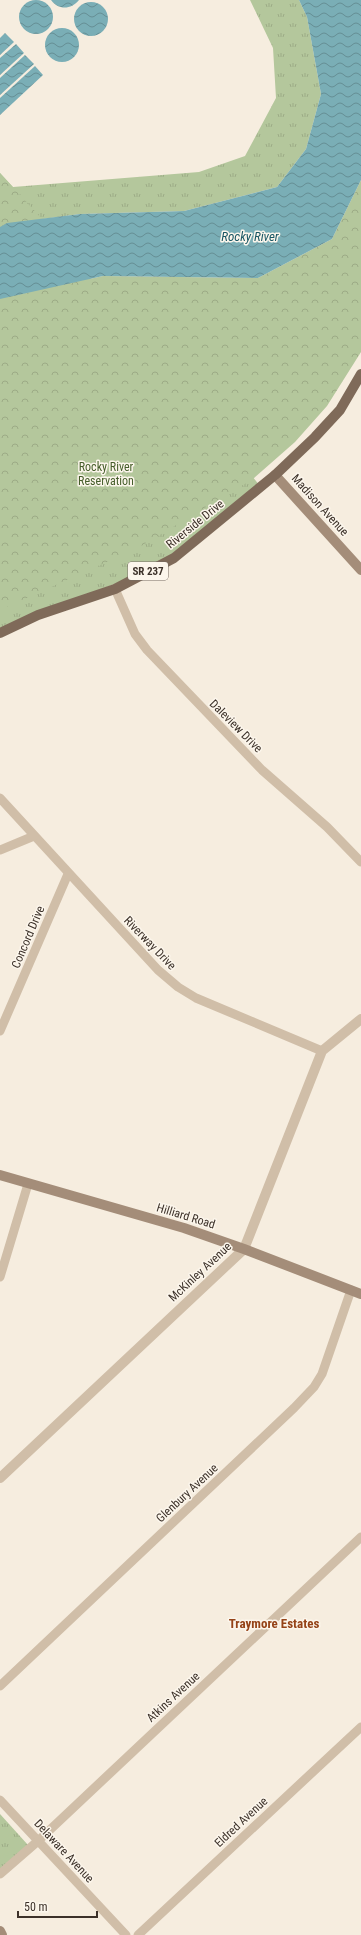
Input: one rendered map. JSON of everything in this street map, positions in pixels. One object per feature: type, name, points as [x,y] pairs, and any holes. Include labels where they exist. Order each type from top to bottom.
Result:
[{"type":"main road","name":"Riverside Drive","points":[[0,633],[38,615],[115,589],[174,558],[275,475],[340,410],[360,376]]},
{"type":"main road","name":"Madison Avenue","points":[[275,475],[361,570]]},
{"type":"main road","name":"Hilliard Road","points":[[0,1175],[184,1228],[244,1249],[361,1294]]},
{"type":"main road","points":[[0,1931],[2,1935]]},
{"type":"street","name":"Daleview Drive","points":[[115,589],[135,634],[147,650],[262,770],[327,827],[361,862]]},
{"type":"street","name":"Riverway Drive","points":[[0,798],[68,874],[158,970],[178,987],[196,998],[322,1051]]},
{"type":"street","points":[[0,850],[34,836]]},
{"type":"street","name":"Concord Drive","points":[[0,1031],[68,874]]},
{"type":"street","name":"McKinley Avenue","points":[[0,1478],[244,1249],[322,1051],[361,1019]]},
{"type":"street","points":[[0,1278],[28,1184]]},
{"type":"street","name":"Glenbury Avenue","points":[[0,1686],[288,1414],[314,1387],[322,1374],[351,1290]]},
{"type":"street","name":"Atkins Avenue","points":[[0,1874],[38,1841],[361,1537]]},
{"type":"street","name":"Eldred Avenue","points":[[138,1935],[361,1727]]},
{"type":"street","name":"Delaware Avenue","points":[[0,1800],[126,1935]]},
{"type":"green space","name":"Rocky River Reservation","points":[[250,0],[299,0],[307,17],[321,94],[306,149],[277,187],[184,211],[80,214],[43,219],[260,486],[151,570],[0,628],[0,173],[13,187],[199,172],[245,156],[276,98],[273,48]]},
{"type":"green space","points":[[0,173],[42,219],[7,223],[0,227]]},
{"type":"green space","points":[[361,180],[361,352],[327,406],[295,442],[253,479],[138,548],[0,610],[0,299],[103,276],[258,278],[332,239]]},
{"type":"green space","points":[[0,1814],[28,1845],[0,1872]]},
{"type":"water","points":[[36,0],[48,5],[53,17],[48,29],[36,34],[24,29],[19,17],[24,5]]},
{"type":"water","points":[[51,0],[79,0],[72,6],[65,8],[57,6]]},
{"type":"water","name":"Rocky River","points":[[299,0],[361,0],[361,180],[332,239],[258,278],[103,276],[0,299],[0,227],[7,223],[80,214],[184,211],[277,187],[306,149],[321,94],[307,17]]},
{"type":"water","points":[[91,2],[103,7],[108,19],[103,31],[91,36],[79,31],[74,19],[79,7]]},
{"type":"water","points":[[62,28],[74,33],[79,45],[74,57],[62,62],[50,57],[45,45],[50,33]]},
{"type":"water","points":[[5,33],[14,42],[0,55],[0,38]]},
{"type":"water","points":[[16,44],[24,53],[0,75],[0,58]]},
{"type":"water","points":[[25,55],[34,64],[0,95],[0,78]]},
{"type":"water","points":[[35,66],[43,75],[0,115],[0,98]]},
{"type":"district","name":"Traymore Estates","points":[[274,1623]]}]
